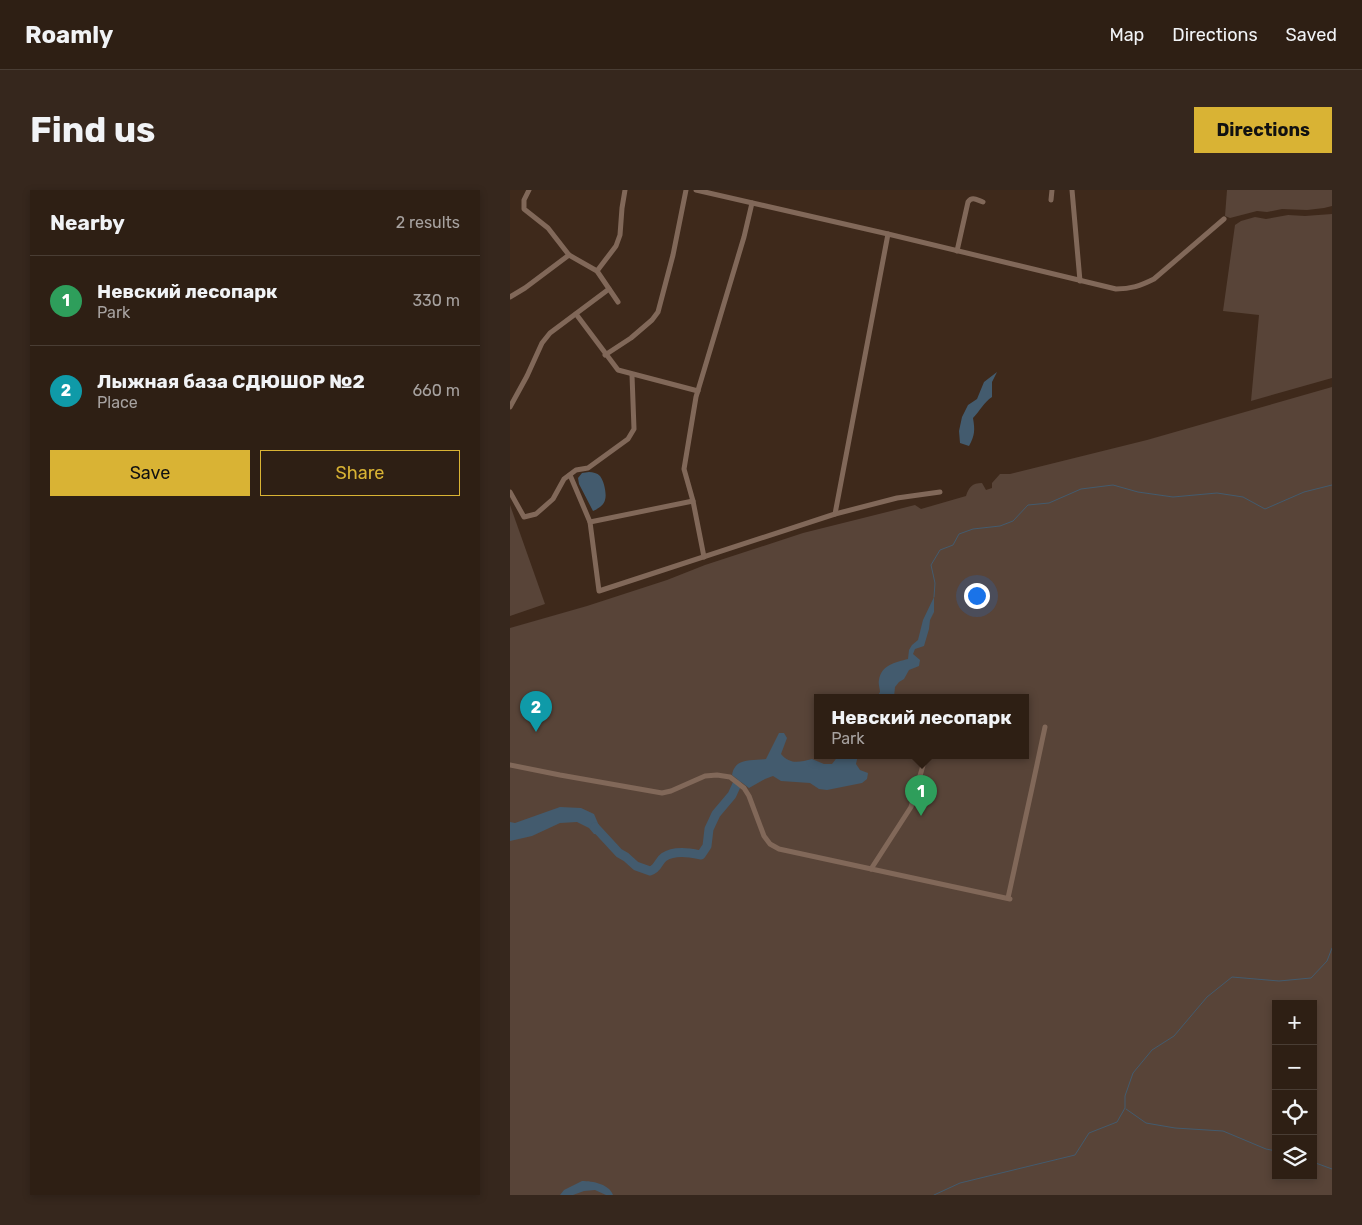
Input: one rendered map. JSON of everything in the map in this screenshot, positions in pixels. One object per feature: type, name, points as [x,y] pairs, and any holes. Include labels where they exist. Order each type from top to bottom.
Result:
[{"type":"street","points":[[529,190],[524,200],[524,209],[548,228],[569,255],[597,271],[618,302]]},
{"type":"street","points":[[597,271],[616,246],[620,235],[622,208],[626,190]]},
{"type":"street","points":[[605,355],[631,338],[652,320],[658,312],[686,190]]},
{"type":"street","points":[[696,190],[1116,289],[1130,289],[1154,279],[1224,220]]},
{"type":"street","points":[[1051,200],[1052,190]]},
{"type":"street","points":[[1072,190],[1080,281]]},
{"type":"street","points":[[957,251],[968,202],[973,198],[983,202]]},
{"type":"street","points":[[704,558],[693,501],[684,469],[698,391],[742,246],[752,203]]},
{"type":"street","points":[[835,514],[888,234]]},
{"type":"street","points":[[510,298],[569,255]]},
{"type":"street","points":[[510,407],[542,343],[550,333],[609,289]]},
{"type":"street","points":[[576,314],[618,370],[698,391]]},
{"type":"street","points":[[510,492],[524,517],[536,514],[553,499],[564,479],[576,470],[588,468],[628,439],[634,429],[632,375]]},
{"type":"street","points":[[570,475],[590,522],[599,591],[835,514],[897,498],[940,492]]},
{"type":"street","points":[[590,522],[693,501]]},
{"type":"street","points":[[510,765],[662,793],[705,776],[718,775],[730,777],[744,788],[749,796],[764,836],[770,844],[779,849],[1009,898],[1045,727]]},
{"type":"street","points":[[872,869],[911,807],[925,759]]},
{"type":"shaded area","points":[[1227,190],[1332,190],[1332,206],[1307,210],[1257,211],[1230,218],[1225,216]]},
{"type":"shaded area","points":[[1332,214],[1332,378],[1251,401],[1259,315],[1223,311],[1235,225],[1255,217],[1266,219],[1288,215]]},
{"type":"shaded area","points":[[1332,387],[1332,1195],[510,1195],[510,628],[587,606],[803,533],[915,505],[921,509],[966,496],[970,488],[976,484],[982,483],[986,490],[992,488],[992,483],[1000,474],[1010,474],[1147,440]]},
{"type":"shaded area","points":[[510,505],[545,604],[510,616]]},
{"type":"water","points":[[997,372],[992,382],[992,397],[973,418],[974,432],[969,446],[960,443],[959,431],[962,417],[968,405],[977,399],[984,382]]},
{"type":"water","points":[[589,472],[600,476],[603,481],[606,497],[603,504],[593,511],[579,484],[578,478],[582,473]]},
{"type":"water","points":[[934,597],[934,612],[930,620],[924,646],[915,649],[913,654],[920,660],[919,666],[909,670],[904,679],[895,687],[894,694],[879,694],[880,675],[890,665],[908,659],[909,650],[918,640],[923,620]]},
{"type":"water","points":[[779,733],[784,733],[787,738],[781,754],[788,760],[799,762],[812,759],[824,764],[832,764],[836,759],[857,759],[856,764],[860,770],[868,773],[867,779],[862,783],[827,790],[819,789],[810,783],[781,781],[773,776],[749,788],[732,775],[734,769],[740,763],[766,759]]},
{"type":"water","points":[[560,807],[581,808],[594,814],[603,835],[594,834],[589,828],[577,822],[560,823],[532,836],[510,841],[510,822],[515,823]]},
{"type":"water","points":[[582,1181],[604,1186],[613,1195],[606,1195],[595,1190],[573,1195],[560,1195],[564,1190]]},
{"type":"waterway","points":[[934,597],[935,583],[931,565],[940,550],[953,545],[959,534],[973,529],[1000,526],[1013,521],[1028,505],[1049,503],[1081,489],[1113,485],[1138,492],[1173,497],[1217,493],[1243,497],[1265,509],[1304,492],[1332,485]]},
{"type":"waterway","points":[[595,827],[619,853],[636,866],[650,871],[662,859],[673,853],[701,855],[707,846],[709,829],[716,814],[732,795],[737,784]]},
{"type":"waterway","points":[[934,1195],[960,1183],[1075,1155],[1089,1133],[1117,1122],[1125,1108],[1125,1096],[1133,1073],[1152,1050],[1174,1036],[1207,997],[1232,977],[1279,981],[1311,978],[1327,961],[1332,948]]},
{"type":"waterway","points":[[1126,1109],[1146,1123],[1175,1128],[1223,1131],[1272,1150]]},
{"type":"waterway","points":[[1317,1163],[1332,1169]]},
{"type":"place","name":"Лыжная база СДЮШОР №2","points":[[536,732]]},
{"type":"place","name":"Невский лесопарк","points":[[921,816]]}]
